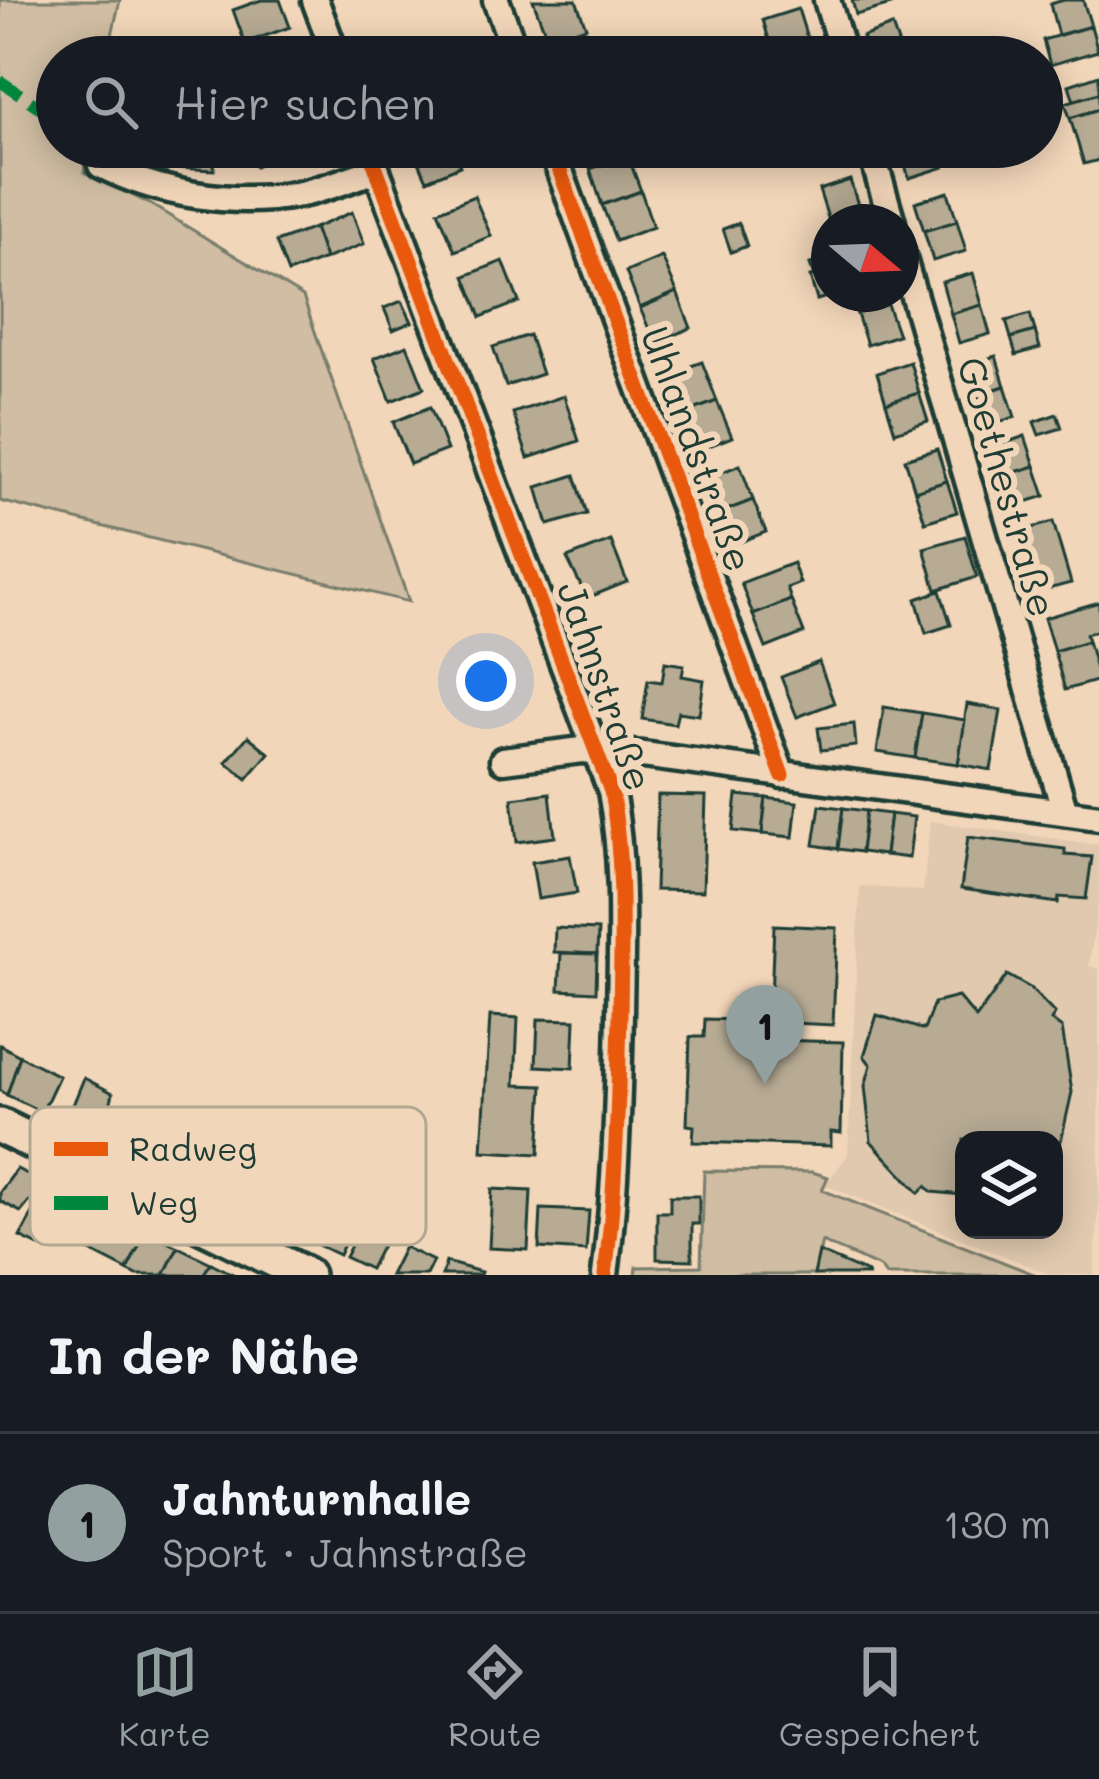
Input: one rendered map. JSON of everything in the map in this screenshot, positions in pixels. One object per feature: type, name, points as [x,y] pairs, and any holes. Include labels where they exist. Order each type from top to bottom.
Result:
[{"type":"street","points":[[315,0],[328,36]]},
{"type":"street","points":[[496,0],[510,36]]},
{"type":"street","points":[[827,0],[838,36]]},
{"type":"street","points":[[108,168],[156,188],[242,197],[295,195],[353,168]]},
{"type":"street","name":"Jahnstraße","points":[[375,168],[599,751],[620,838],[617,1159],[605,1275]]},
{"type":"street","name":"Uhlandstraße","points":[[559,168],[782,775]]},
{"type":"street","points":[[876,168],[887,204]]},
{"type":"street","name":"Goethestraße","points":[[918,312],[1065,812]]},
{"type":"street","points":[[503,760],[599,751],[1099,817]]},
{"type":"street","points":[[0,1126],[30,1141]]},
{"type":"street","points":[[244,1245],[306,1275]]},
{"type":"shaded area","points":[[0,0],[120,0],[112,36],[36,36],[36,168],[85,168],[84,172],[150,204],[303,297],[409,602],[0,501]]},
{"type":"shaded area","points":[[930,821],[1099,845],[1099,897],[1089,966],[1099,969],[1099,1205],[1094,1275],[1052,1275],[961,1239],[1063,1239],[1063,1131],[955,1131],[955,1237],[825,1185],[848,1155],[860,886],[923,891]]},
{"type":"shaded area","points":[[704,1171],[812,1172],[828,1177],[822,1190],[1036,1275],[886,1275],[880,1267],[822,1242],[814,1275],[635,1275],[636,1267],[701,1266]]},
{"type":"building","points":[[261,0],[280,0],[290,27],[265,36],[242,36],[233,10]]},
{"type":"building","points":[[533,0],[576,0],[586,27],[546,36]]},
{"type":"building","points":[[852,0],[889,0],[891,5],[856,15]]},
{"type":"building","points":[[1083,0],[1091,26],[1058,35],[1050,4]]},
{"type":"building","points":[[798,9],[806,36],[768,36],[763,20]]},
{"type":"building","points":[[892,26],[896,36],[865,36]]},
{"type":"building","points":[[1091,26],[1098,51],[1063,61],[1063,36],[1057,36]]},
{"type":"building","points":[[1099,75],[1099,93],[1074,101],[1069,85]]},
{"type":"building","points":[[1099,93],[1099,109],[1070,118],[1065,103]]},
{"type":"building","points":[[1099,109],[1099,160],[1084,164],[1070,118]]},
{"type":"building","points":[[422,168],[455,168],[427,180]]},
{"type":"building","points":[[632,168],[641,191],[602,205],[590,169]]},
{"type":"building","points":[[906,168],[941,168],[909,178]]},
{"type":"building","points":[[850,180],[858,204],[824,204],[819,190]]},
{"type":"building","points":[[641,191],[653,227],[616,241],[602,205]]},
{"type":"building","points":[[948,192],[957,221],[924,231],[915,202]]},
{"type":"building","points":[[474,196],[491,236],[455,251],[438,211]]},
{"type":"building","points":[[352,212],[364,244],[325,259],[314,228]]},
{"type":"building","points":[[957,221],[966,251],[933,261],[924,231]]},
{"type":"building","points":[[739,223],[747,246],[731,252],[723,229]]},
{"type":"building","points":[[314,228],[325,259],[288,273],[276,242]]},
{"type":"building","points":[[662,257],[677,292],[640,308],[626,272]]},
{"type":"building","points":[[503,261],[519,302],[481,317],[465,276]]},
{"type":"building","points":[[973,273],[982,305],[951,314],[942,282]]},
{"type":"building","points":[[677,292],[691,328],[655,343],[640,308]]},
{"type":"building","points":[[402,301],[412,322],[393,330],[384,308]]},
{"type":"building","points":[[982,305],[990,334],[959,343],[951,314]]},
{"type":"building","points":[[890,312],[898,335],[867,345],[857,314]]},
{"type":"building","points":[[1030,314],[1035,331],[1011,338],[1006,321]]},
{"type":"building","points":[[1035,331],[1040,348],[1016,355],[1011,338]]},
{"type":"building","points":[[529,335],[542,374],[506,386],[493,347]]},
{"type":"building","points":[[407,345],[424,388],[391,401],[374,358]]},
{"type":"building","points":[[996,356],[1005,386],[977,395],[967,365]]},
{"type":"building","points":[[702,362],[717,401],[681,415],[666,375]]},
{"type":"building","points":[[910,362],[919,393],[886,403],[877,373]]},
{"type":"building","points":[[1005,386],[1015,417],[986,426],[977,395]]},
{"type":"building","points":[[919,393],[928,421],[895,432],[886,403]]},
{"type":"building","points":[[564,396],[579,441],[528,458],[513,413]]},
{"type":"building","points":[[717,401],[732,437],[694,452],[681,415]]},
{"type":"building","points":[[430,407],[447,450],[410,464],[393,422]]},
{"type":"building","points":[[1057,414],[1062,428],[1039,435],[1034,422]]},
{"type":"building","points":[[1025,436],[1035,466],[1003,476],[994,447]]},
{"type":"building","points":[[937,449],[947,481],[915,491],[905,459]]},
{"type":"building","points":[[740,465],[753,500],[717,514],[704,479]]},
{"type":"building","points":[[1035,466],[1045,496],[1013,506],[1003,476]]},
{"type":"building","points":[[575,475],[587,514],[548,525],[537,487]]},
{"type":"building","points":[[947,481],[957,512],[925,522],[915,491]]},
{"type":"building","points":[[753,500],[766,532],[730,546],[717,514]]},
{"type":"building","points":[[1053,522],[1071,583],[1037,592],[1021,531]]},
{"type":"building","points":[[965,536],[977,577],[936,590],[924,548]]},
{"type":"building","points":[[611,541],[627,582],[587,598],[567,558]]},
{"type":"building","points":[[793,563],[800,583],[787,588],[791,600],[753,615],[741,583]]},
{"type":"building","points":[[940,591],[951,625],[926,633],[916,599]]},
{"type":"building","points":[[791,600],[804,633],[766,648],[753,615]]},
{"type":"building","points":[[1099,602],[1099,630],[1086,634],[1088,641],[1054,651],[1044,618]]},
{"type":"building","points":[[1088,641],[1099,680],[1065,690],[1054,651]]},
{"type":"building","points":[[665,662],[684,665],[682,676],[704,680],[699,715],[678,712],[675,724],[642,719],[648,680],[662,682]]},
{"type":"building","points":[[819,662],[834,703],[797,717],[781,677]]},
{"type":"building","points":[[967,704],[1001,710],[991,770],[958,764]]},
{"type":"building","points":[[884,707],[922,713],[915,758],[877,752]]},
{"type":"building","points":[[922,713],[965,720],[958,764],[915,758]]},
{"type":"building","points":[[854,724],[856,746],[821,750],[818,728]]},
{"type":"building","points":[[248,736],[269,753],[247,779],[226,762]]},
{"type":"building","points":[[550,793],[555,837],[517,842],[512,798]]},
{"type":"building","points":[[658,795],[706,796],[703,891],[655,890]]},
{"type":"building","points":[[737,795],[766,798],[762,834],[733,831]]},
{"type":"building","points":[[766,798],[797,802],[793,837],[762,834]]},
{"type":"building","points":[[820,805],[843,808],[838,849],[814,845]]},
{"type":"building","points":[[843,808],[866,811],[861,852],[838,849]]},
{"type":"building","points":[[866,811],[890,814],[885,855],[861,852]]},
{"type":"building","points":[[890,814],[914,817],[909,858],[885,855]]},
{"type":"building","points":[[968,837],[1092,857],[1086,899],[1059,897],[1058,903],[961,889]]},
{"type":"building","points":[[570,856],[577,893],[538,899],[532,862]]},
{"type":"building","points":[[774,925],[837,928],[833,1025],[770,1022]]},
{"type":"building","points":[[555,928],[598,930],[597,954],[554,952]]},
{"type":"building","points":[[561,953],[597,954],[596,992],[559,990]]},
{"type":"building","points":[[1007,975],[1030,988],[1055,1014],[1051,1020],[1062,1028],[1072,1092],[1063,1132],[955,1131],[955,1194],[932,1192],[926,1186],[919,1193],[871,1141],[865,1086],[871,1065],[864,1056],[877,1015],[924,1030],[934,1003],[958,997],[976,1018]]},
{"type":"building","points":[[490,1016],[518,1018],[515,1085],[543,1086],[539,1154],[482,1151]]},
{"type":"building","points":[[538,1019],[575,1020],[573,1068],[536,1066]]},
{"type":"building","points":[[705,1019],[740,1020],[740,1039],[843,1042],[841,1133],[831,1132],[831,1146],[693,1142],[694,1126],[687,1125],[690,1037],[704,1037]]},
{"type":"building","points":[[0,1045],[20,1056],[7,1095],[0,1091]]},
{"type":"building","points":[[20,1056],[59,1076],[44,1107],[32,1107],[7,1095]]},
{"type":"building","points":[[84,1078],[113,1093],[110,1107],[72,1107]]},
{"type":"building","points":[[17,1169],[30,1176],[30,1201],[21,1212],[0,1201],[0,1192]]},
{"type":"building","points":[[492,1189],[531,1191],[528,1250],[489,1248]]},
{"type":"building","points":[[670,1196],[699,1196],[699,1224],[692,1224],[692,1260],[657,1259],[657,1212],[670,1212]]},
{"type":"building","points":[[541,1209],[589,1211],[586,1251],[539,1248]]},
{"type":"building","points":[[30,1218],[30,1242],[20,1237]]},
{"type":"building","points":[[98,1245],[140,1245],[127,1270],[94,1253]]},
{"type":"building","points":[[140,1245],[178,1247],[164,1275],[137,1275],[127,1270]]},
{"type":"building","points":[[318,1245],[344,1245],[339,1255]]},
{"type":"building","points":[[351,1245],[382,1245],[370,1269],[345,1257]]},
{"type":"building","points":[[178,1247],[211,1263],[203,1275],[164,1275]]},
{"type":"building","points":[[404,1247],[433,1261],[426,1275],[390,1275]]},
{"type":"building","points":[[819,1252],[867,1273],[868,1275],[814,1275]]},
{"type":"building","points":[[446,1262],[481,1272],[480,1275],[442,1275]]},
{"type":"building","points":[[211,1263],[235,1275],[203,1275]]},
{"type":"marked path","points":[[0,81],[36,105]]},
{"type":"cycle path","points":[[376,168],[611,791],[620,875],[621,958],[616,1145],[605,1275]]},
{"type":"cycle path","points":[[559,168],[782,775]]},
{"type":"place","name":"Jahnturnhalle","points":[[765,1084]]}]
